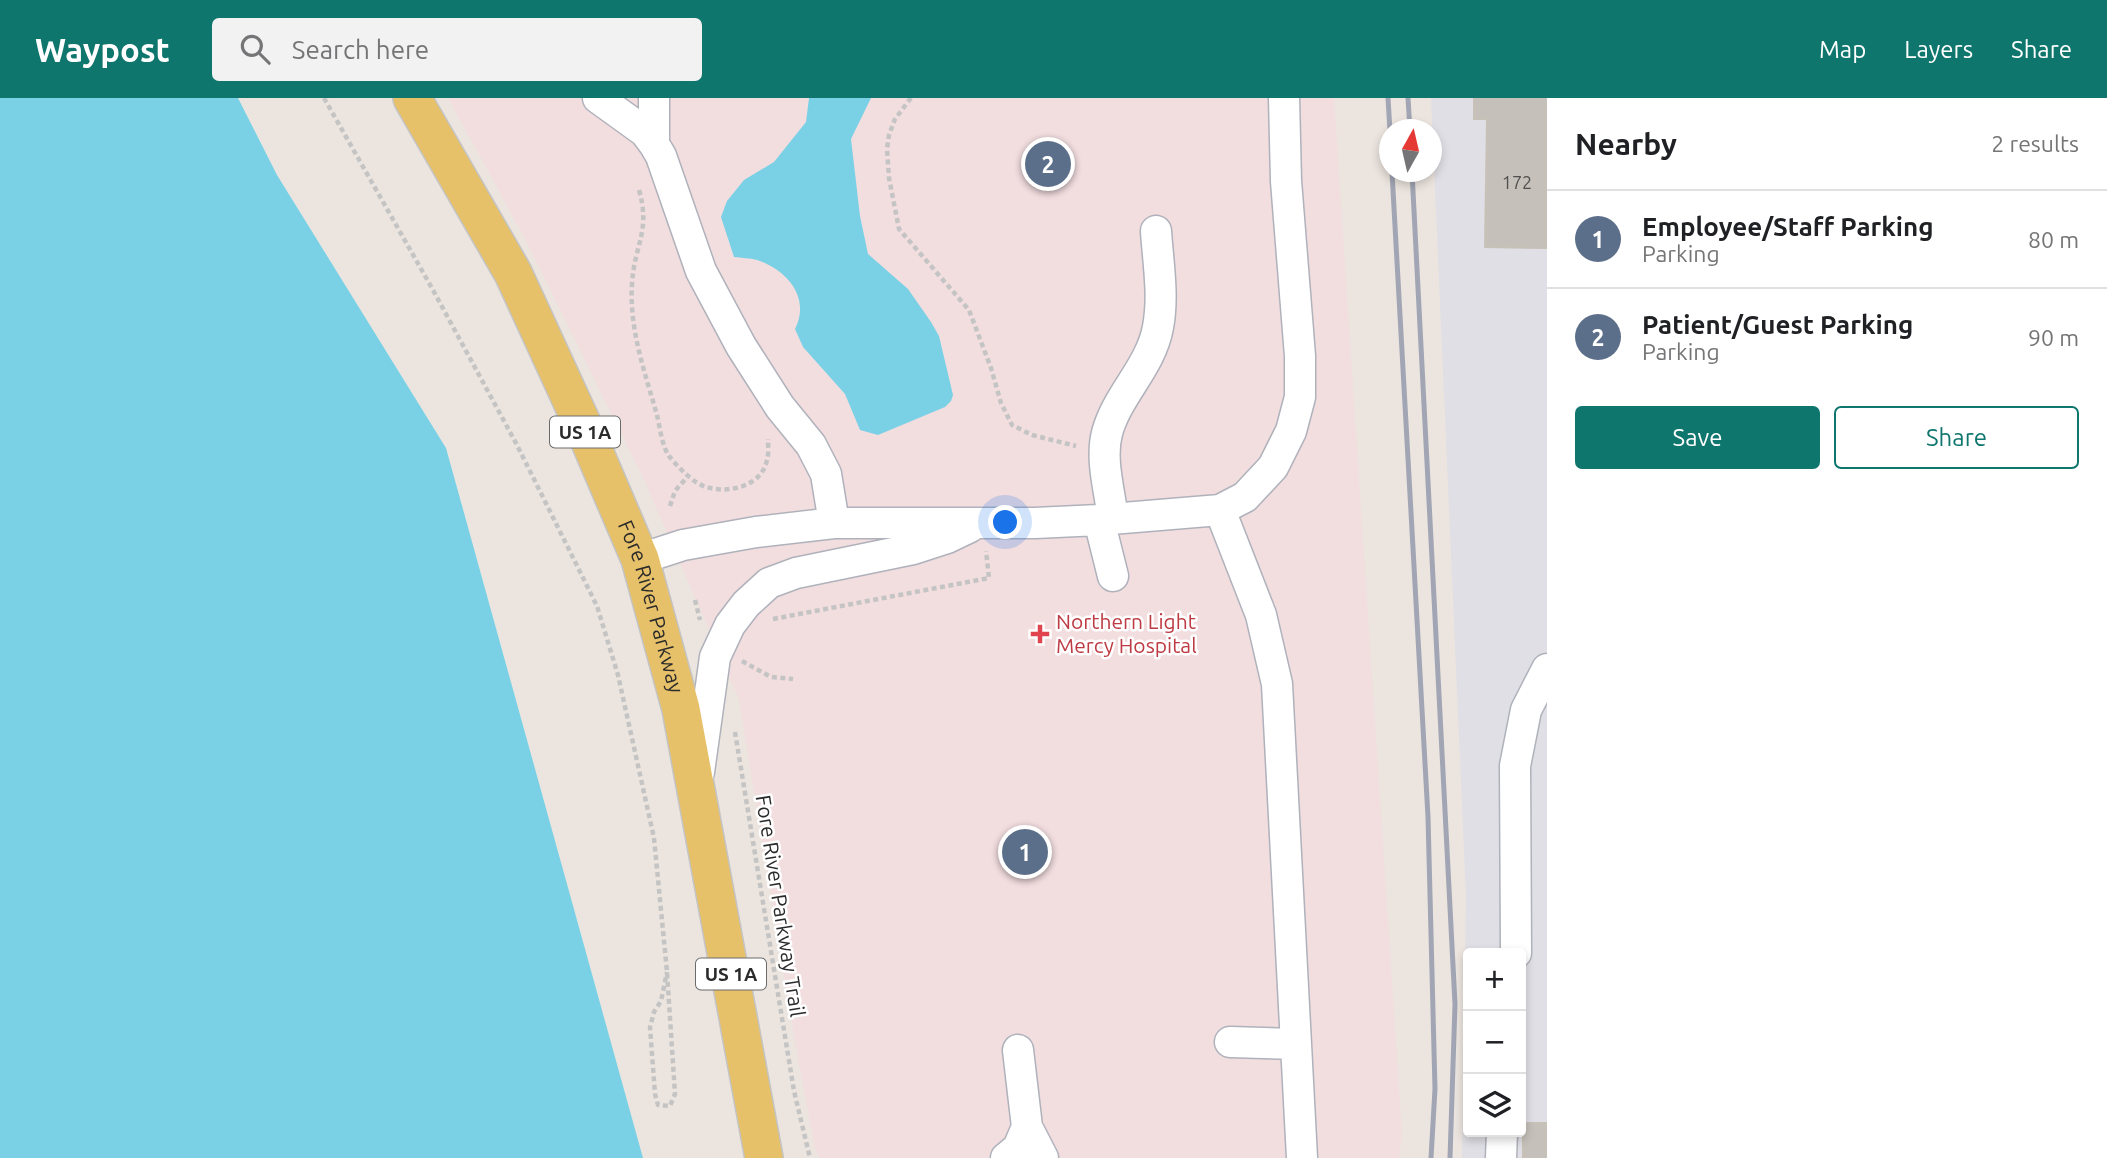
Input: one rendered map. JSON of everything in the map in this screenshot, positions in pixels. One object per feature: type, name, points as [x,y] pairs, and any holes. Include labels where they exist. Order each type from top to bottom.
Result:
[{"type":"main road","name":"Fore River Parkway","points":[[412,98],[513,273],[640,559],[681,709],[764,1158]]},
{"type":"lane","points":[[598,98],[645,132],[661,156],[701,271],[722,314],[780,407],[811,445],[826,474],[834,523]]},
{"type":"lane","points":[[654,98],[654,144]]},
{"type":"lane","points":[[697,790],[715,657],[730,625],[746,604],[769,583],[796,573],[913,549],[947,538],[1035,523],[1220,510],[1245,497],[1273,467],[1291,431],[1300,397],[1300,356],[1286,181],[1284,98]]},
{"type":"lane","points":[[1113,576],[1106,519],[1105,442],[1113,418],[1153,347],[1158,328],[1160,308],[1156,231]]},
{"type":"lane","points":[[1220,510],[1261,615],[1277,684],[1302,1158]]},
{"type":"lane","points":[[640,559],[683,545],[834,523],[982,534]]},
{"type":"lane","points":[[1516,948],[1515,766],[1527,710],[1547,669]]},
{"type":"lane","points":[[1230,1042],[1295,1044]]},
{"type":"lane","points":[[1018,1050],[1027,1127],[1043,1158]]},
{"type":"lane","points":[[1006,1158],[1018,1148],[1027,1127]]},
{"type":"lane","points":[[1501,1158],[1502,1137]]},
{"type":"path","points":[[324,98],[517,445],[597,606],[618,675],[653,838],[667,972],[675,1094],[670,1106],[658,1105],[655,1094],[650,1027],[654,1012],[661,1001],[667,972]]},
{"type":"path","points":[[911,98],[895,119],[887,149],[894,210],[899,229],[969,310],[1001,403],[1012,425],[1032,435],[1082,447]]},
{"type":"path","points":[[638,185],[645,214],[632,283],[632,309],[639,354],[667,454],[688,475],[706,487],[749,485],[761,476],[767,461],[768,432]]},
{"type":"path","points":[[670,506],[675,491],[688,475]]},
{"type":"path","points":[[769,620],[989,578],[982,534]]},
{"type":"path","points":[[735,658],[771,677],[793,679]]},
{"type":"path","name":"Fore River Parkway Trail","points":[[734,723],[794,1091],[810,1158]]},
{"type":"shaded area","name":"Northern Light Mercy Hospital","points":[[448,98],[1334,98],[1402,1135],[1399,1158],[820,1158],[815,1148],[797,1053],[739,699],[642,475],[523,235]]},
{"type":"shaded area","points":[[1431,98],[1547,98],[1547,1158],[1462,1158],[1463,1093],[1463,1137],[1526,1137],[1526,948],[1465,948],[1466,897],[1435,182],[1442,182],[1442,119],[1432,119]]},
{"type":"water","points":[[0,98],[238,98],[277,175],[446,448],[643,1158],[0,1158]]},
{"type":"water","points":[[809,98],[871,98],[851,139],[860,216],[868,254],[908,289],[931,322],[939,336],[953,395],[945,407],[878,435],[860,430],[845,394],[803,347],[795,329],[800,307],[793,287],[786,278],[768,265],[754,259],[734,257],[721,217],[727,201],[744,180],[774,162],[806,122]]},
{"type":"building","points":[[1474,98],[1547,98],[1547,248],[1485,247],[1487,119],[1474,119]]},
{"type":"building","points":[[1526,1123],[1547,1123],[1547,1158],[1523,1158]]},
{"type":"railway","points":[[1388,98],[1389,119]]},
{"type":"railway","points":[[1408,98],[1409,119]]},
{"type":"railway","points":[[1393,182],[1428,817],[1435,1089],[1431,1158]]},
{"type":"railway","points":[[1413,182],[1455,1004],[1450,1158]]},
{"type":"place","name":"Patient/Guest Parking","points":[[1048,164]]},
{"type":"place","name":"Northern Light Mercy Hospital","points":[[1040,634]]},
{"type":"place","name":"Employee/Staff Parking","points":[[1025,852]]}]
